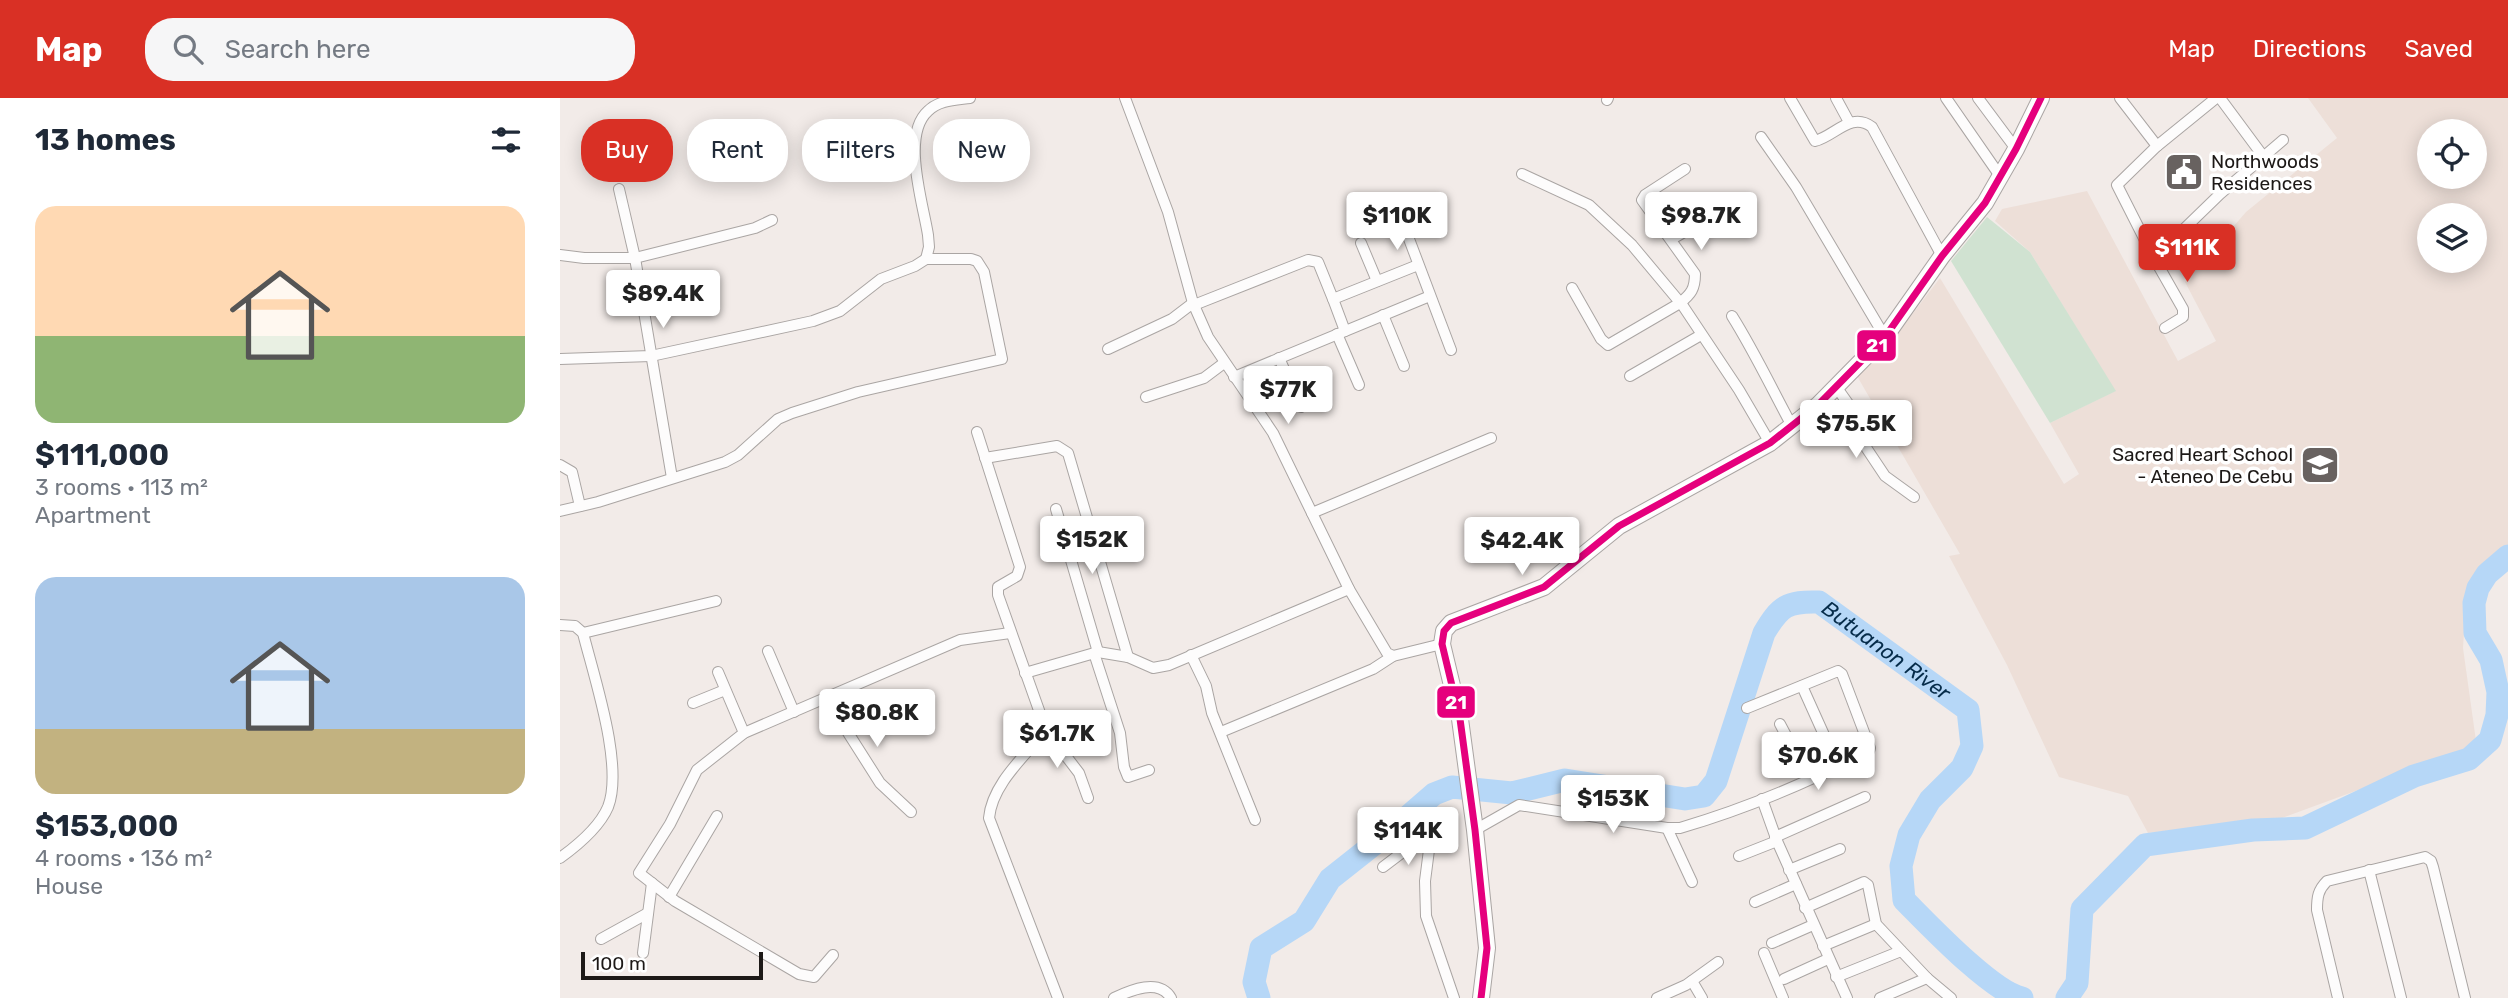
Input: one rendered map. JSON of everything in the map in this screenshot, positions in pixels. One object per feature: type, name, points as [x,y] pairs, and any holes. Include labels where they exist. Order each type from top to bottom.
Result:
[{"type":"main road","points":[[1480,998],[1487,948],[1472,803],[1460,719],[1443,638],[1451,623],[1544,587],[1619,526],[1770,443],[1838,388],[1885,337],[1942,256],[1985,203],[2041,98]]},
{"type":"street","points":[[926,259],[928,234],[914,148],[920,123],[926,112],[935,106],[946,101],[970,98]]},
{"type":"street","points":[[1125,98],[1168,212],[1194,304],[1209,337],[1273,433],[1349,589],[1387,653],[1393,656]]},
{"type":"street","points":[[1790,98],[1815,141],[1849,122],[1867,123],[1872,127],[1942,256]]},
{"type":"street","points":[[1836,98],[1849,122]]},
{"type":"street","points":[[1946,98],[2000,176]]},
{"type":"street","points":[[1978,98],[2016,149]]},
{"type":"street","points":[[2120,98],[2157,146]]},
{"type":"street","points":[[2165,328],[2183,317],[2184,312],[2116,188],[2118,182],[2157,146],[2218,98],[2263,156]]},
{"type":"street","points":[[1761,137],[1796,187],[1851,284],[1885,337]]},
{"type":"street","points":[[2154,258],[2220,194],[2283,140]]},
{"type":"street","points":[[1572,288],[1601,339],[1608,345],[1681,303],[1693,291],[1695,274],[1642,200],[1645,195],[1685,169]]},
{"type":"street","points":[[1522,174],[1589,205],[1632,245],[1681,303],[1739,390],[1770,443]]},
{"type":"street","points":[[619,189],[635,258],[672,478]]},
{"type":"street","points":[[1672,239],[1712,216]]},
{"type":"street","points":[[560,255],[635,258],[755,228],[772,220]]},
{"type":"street","points":[[1406,230],[1451,350]]},
{"type":"street","points":[[1361,243],[1377,281]]},
{"type":"street","points":[[560,359],[651,356],[828,317],[881,279],[926,259],[977,261],[984,272],[1002,359],[858,391],[792,413],[778,419],[725,462],[560,511]]},
{"type":"street","points":[[1108,349],[1172,319],[1194,304],[1314,259],[1318,262],[1333,299],[1359,385]]},
{"type":"street","points":[[1333,299],[1418,265]]},
{"type":"street","points":[[1234,377],[1430,296]]},
{"type":"street","points":[[1383,315],[1404,366]]},
{"type":"street","points":[[1732,316],[1755,352],[1765,377],[1792,426]]},
{"type":"street","points":[[1630,376],[1701,335]]},
{"type":"street","points":[[1279,358],[1301,407]]},
{"type":"street","points":[[1146,397],[1203,378],[1224,363]]},
{"type":"street","points":[[1838,388],[1854,412],[1867,449],[1885,476],[1914,497]]},
{"type":"street","points":[[977,432],[1020,567],[1017,576],[998,587],[1010,633],[1046,730],[1079,773],[1088,798]]},
{"type":"street","points":[[1312,513],[1491,438]]},
{"type":"street","points":[[985,458],[1057,446],[1068,453],[1128,657]]},
{"type":"street","points":[[560,465],[572,472],[580,506]]},
{"type":"street","points":[[1056,509],[1120,733],[1124,767],[1128,777],[1149,770]]},
{"type":"street","points":[[1025,673],[1096,652],[1128,657],[1153,668],[1169,665],[1349,589]]},
{"type":"street","points":[[583,633],[716,601]]},
{"type":"street","points":[[560,625],[575,626],[583,633],[613,765],[612,792],[607,810],[595,827],[560,858]]},
{"type":"street","points":[[834,956],[814,977],[799,974],[669,897],[639,873],[670,824],[697,770],[744,733],[960,640],[1010,633]]},
{"type":"street","points":[[1221,732],[1373,669],[1393,656],[1443,638]]},
{"type":"street","points":[[768,651],[794,712]]},
{"type":"street","points":[[1191,655],[1206,686],[1212,713],[1255,820]]},
{"type":"street","points":[[1475,830],[1519,805],[1680,828],[1762,799],[1869,751],[1842,674],[1835,672],[1747,708]]},
{"type":"street","points":[[718,673],[744,733]]},
{"type":"street","points":[[1802,686],[1838,766]]},
{"type":"street","points":[[693,703],[725,690]]},
{"type":"street","points":[[826,698],[880,783],[911,812]]},
{"type":"street","points":[[1780,724],[1809,779]]},
{"type":"street","points":[[1046,730],[1000,786],[990,803],[989,818],[1058,998]]},
{"type":"street","points":[[1739,856],[1865,797]]},
{"type":"street","points":[[1762,799],[1805,908],[1847,998]]},
{"type":"street","points":[[669,897],[717,816]]},
{"type":"street","points":[[1667,828],[1692,882]]},
{"type":"street","points":[[1383,867],[1420,839],[1430,842],[1425,881],[1426,916],[1454,998]]},
{"type":"street","points":[[1789,870],[1840,849]]},
{"type":"street","points":[[2338,998],[2317,910],[2321,888],[2327,881],[2418,857],[2431,861],[2465,998]]},
{"type":"street","points":[[2369,870],[2402,998]]},
{"type":"street","points":[[1805,908],[1864,882],[1868,885],[1877,924],[1927,978],[1951,998]]},
{"type":"street","points":[[643,953],[652,883]]},
{"type":"street","points":[[1755,902],[1796,884]]},
{"type":"street","points":[[601,939],[648,913]]},
{"type":"street","points":[[1823,947],[1877,924]]},
{"type":"street","points":[[1772,943],[1813,925]]},
{"type":"street","points":[[1836,977],[1901,951]]},
{"type":"street","points":[[1764,953],[1783,998]]},
{"type":"street","points":[[1784,979],[1828,959]]},
{"type":"street","points":[[1657,998],[1692,981],[1718,962]]},
{"type":"street","points":[[1880,998],[1927,978]]},
{"type":"street","points":[[1692,981],[1702,998]]},
{"type":"street","points":[[1114,998],[1130,991],[1154,986],[1167,992],[1171,998]]},
{"type":"shaded area","name":"Sacred Heart School - Ateneo De Cebu","points":[[2308,98],[2508,98],[2508,556],[2478,581],[2466,599],[2463,648],[2476,741],[2459,753],[2282,818],[2148,833],[2128,796],[2059,777],[2007,665],[1949,556],[1960,554],[1857,376],[1881,355],[1940,278],[2064,484],[2079,474],[2050,423],[2115,391],[2030,252],[1995,221],[2002,209],[2087,191],[2178,361],[2216,341],[2185,282],[2246,212],[2337,138]]},
{"type":"green space","points":[[1987,217],[2030,252],[2116,391],[2050,423],[1951,261]]},
{"type":"waterway","name":"Butuanon River","points":[[2067,998],[2077,983],[2082,909],[2145,845],[2253,830],[2305,828],[2414,776],[2469,759],[2490,740],[2497,715],[2498,692],[2491,660],[2475,633],[2474,603],[2478,588],[2487,574],[2508,556]]},
{"type":"waterway","name":"Butuanon River","points":[[1259,998],[1254,982],[1261,948],[1304,921],[1330,879],[1434,794],[1452,787],[1512,793],[1565,780],[1685,799],[1704,796],[1716,781],[1764,633],[1780,611],[1792,604],[1808,602],[1819,602],[1968,710],[1972,746],[1962,768],[1930,800],[1909,835],[1901,866],[1904,900],[1978,971],[1994,984],[2022,998]]},
{"type":"transit line","name":"21","points":[[1481,998],[1487,948],[1460,719],[1442,644],[1444,631],[1451,623],[1544,587],[1619,526],[1770,443],[1818,405],[1885,337],[1942,256],[1985,203],[2041,98]]},
{"type":"place","name":"Northwoods Residences","points":[[2184,172]]},
{"type":"place","name":"Sacred Heart School - Ateneo De Cebu","points":[[2320,465]]}]
